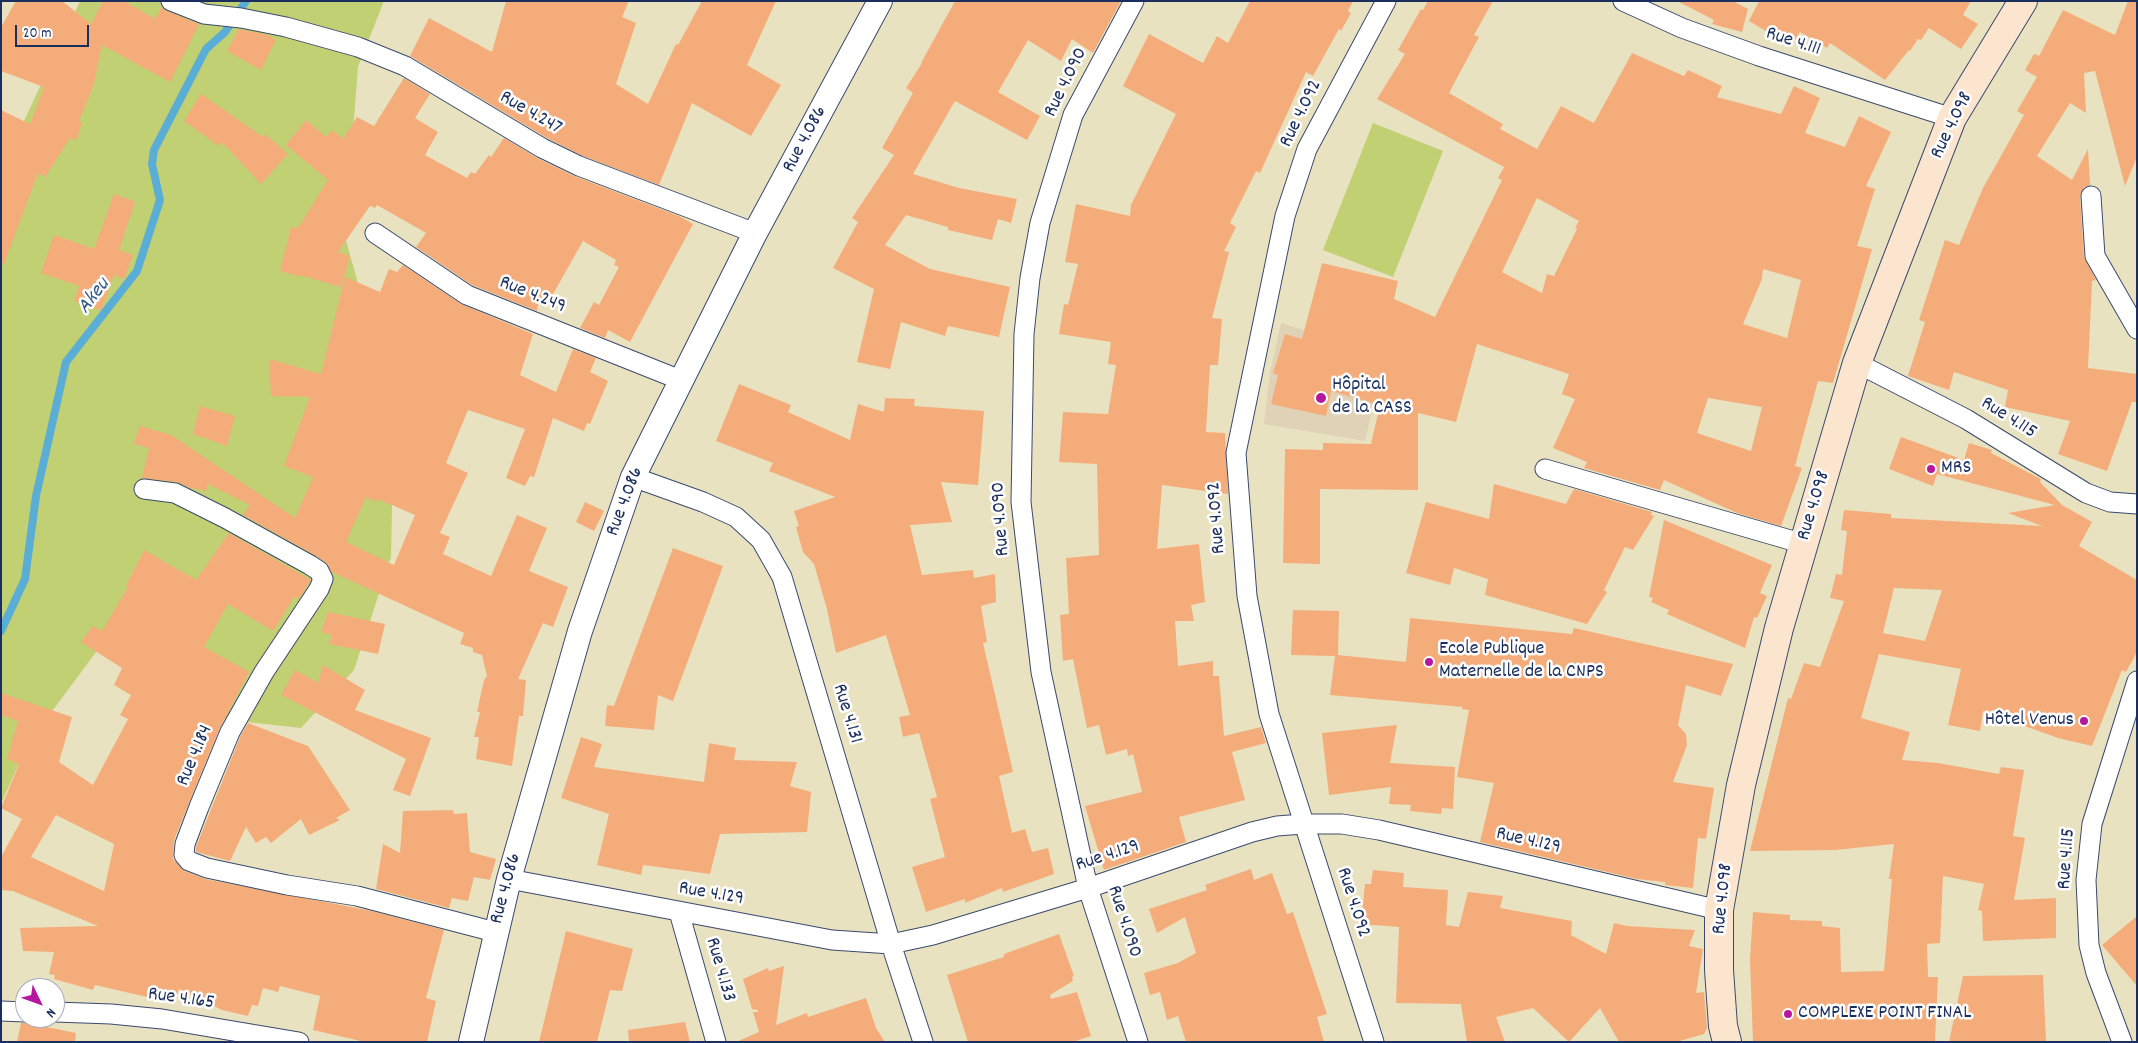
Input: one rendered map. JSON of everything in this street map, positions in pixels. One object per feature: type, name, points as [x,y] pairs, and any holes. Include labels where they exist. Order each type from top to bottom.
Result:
[{"type":"main road","name":"Rue 4.098","points":[[1727,1042],[1719,970],[1719,910],[1743,776],[1778,628],[1857,363],[1952,118],[2023,1]]},
{"type":"street","name":"Rue 4.247","points":[[171,1],[204,14],[241,18],[286,27],[358,47],[404,66],[542,148],[579,166],[756,233]]},
{"type":"street","name":"Rue 4.086","points":[[471,1042],[509,878],[580,631],[633,477],[756,233],[880,1]]},
{"type":"street","name":"Rue 4.090","points":[[1134,1],[1073,115],[1040,223],[1030,278],[1024,334],[1021,502],[1041,672],[1088,888],[1138,1042]]},
{"type":"street","name":"Rue 4.092","points":[[1374,1042],[1268,714],[1249,606],[1236,453],[1285,216],[1293,191],[1307,149],[1386,1]]},
{"type":"street","name":"Rue 4.111","points":[[1623,1],[1682,28],[1759,56],[1952,118]]},
{"type":"street","points":[[2091,196],[2095,256],[2137,329]]},
{"type":"street","name":"Rue 4.249","points":[[375,232],[467,294],[683,381]]},
{"type":"street","name":"Rue 4.115","points":[[1857,363],[1966,419],[2086,493],[2110,502],[2137,504]]},
{"type":"street","points":[[1545,469],[1804,544]]},
{"type":"street","name":"Rue 4.131","points":[[633,477],[703,502],[736,517],[761,540],[782,577],[891,944],[923,1042]]},
{"type":"street","name":"Rue 4.184","points":[[144,489],[158,489],[175,493],[225,518],[319,571],[323,579],[319,589],[264,672],[230,732],[185,844],[184,855],[189,862],[207,868],[287,885],[357,896],[495,932]]},
{"type":"street","name":"Rue 4.115","points":[[2122,1042],[2096,973],[2089,945],[2086,880],[2092,824],[2137,680]]},
{"type":"street","name":"Rue 4.129","points":[[509,878],[678,912],[832,940],[891,944],[933,935],[1088,888],[1252,832],[1277,826],[1342,824],[1379,830],[1719,910]]},
{"type":"street","name":"Rue 4.133","points":[[678,912],[716,1042]]},
{"type":"street","points":[[1,1011],[15,1012]]},
{"type":"street","name":"Rue 4.165","points":[[65,1012],[111,1014],[162,1019],[300,1042]]},
{"type":"shaded area","name":"Hôpital de la CASS","points":[[1281,323],[1385,355],[1365,441],[1264,424],[1270,372]]},
{"type":"green space","points":[[80,1],[384,1],[358,67],[345,237],[394,411],[391,557],[354,670],[301,728],[211,718],[108,636],[27,745],[1,804],[1,170]]},
{"type":"green space","points":[[1373,123],[1443,151],[1393,277],[1323,250]]},
{"type":"building","points":[[16,1],[62,1],[91,24],[103,1],[124,1],[155,19],[162,7],[167,11],[199,24],[170,82],[102,45],[94,84],[79,121],[82,123],[76,140],[70,138],[45,177],[38,173],[4,264],[1,264],[1,110],[30,124],[44,87],[1,71],[1,27]]},
{"type":"building","points":[[506,1],[629,1],[622,17],[636,23],[616,84],[648,104],[676,44],[678,45],[702,1],[776,1],[747,65],[781,85],[751,136],[692,103],[659,185],[583,156],[547,138],[410,56],[429,18],[492,52]]},
{"type":"building","points":[[955,1],[1121,1],[1093,53],[1072,39],[1061,61],[1028,40],[998,92],[1040,116],[1027,140],[955,101],[913,174],[959,188],[1017,199],[1011,223],[998,219],[992,240],[948,230],[948,227],[906,215],[885,245],[930,269],[1010,287],[999,337],[948,326],[945,336],[901,322],[890,369],[857,362],[874,289],[833,268],[858,222],[852,218],[894,155],[882,148],[913,93],[906,88],[922,63]]},
{"type":"building","points":[[1250,1],[1353,1],[1348,11],[1351,13],[1341,31],[1339,29],[1313,76],[1306,72],[1260,173],[1256,171],[1230,223],[1236,227],[1224,251],[1229,252],[1212,318],[1222,319],[1218,365],[1210,365],[1206,432],[1225,433],[1228,494],[1162,485],[1157,549],[1199,544],[1205,602],[1191,605],[1194,621],[1175,621],[1178,666],[1213,661],[1213,676],[1219,676],[1224,736],[1261,727],[1266,743],[1232,752],[1245,800],[1179,817],[1186,842],[1104,870],[1085,806],[1142,792],[1133,754],[1128,756],[1127,749],[1106,755],[1099,725],[1087,728],[1073,659],[1063,661],[1060,615],[1069,614],[1066,558],[1099,555],[1097,464],[1059,462],[1063,412],[1108,414],[1116,365],[1108,364],[1111,342],[1059,334],[1064,304],[1068,305],[1078,264],[1065,262],[1076,204],[1130,216],[1131,205],[1176,114],[1123,86],[1149,34],[1203,63],[1217,36],[1228,43]]},
{"type":"building","points":[[1428,1],[1493,1],[1474,35],[1479,37],[1449,93],[1503,124],[1500,129],[1537,149],[1561,106],[1594,123],[1632,53],[1684,76],[1688,70],[1722,86],[1717,97],[1781,114],[1794,86],[1820,98],[1805,133],[1845,147],[1859,116],[1891,132],[1866,186],[1875,189],[1857,246],[1872,249],[1833,383],[1818,381],[1795,466],[1802,468],[1781,526],[1737,513],[1664,480],[1660,490],[1584,468],[1587,462],[1553,448],[1575,399],[1562,394],[1569,374],[1477,344],[1456,422],[1418,413],[1418,490],[1320,489],[1320,564],[1283,563],[1285,449],[1323,450],[1323,443],[1371,444],[1380,405],[1331,391],[1326,416],[1271,404],[1278,375],[1273,373],[1285,334],[1302,339],[1322,263],[1398,281],[1394,299],[1435,317],[1502,180],[1498,178],[1504,167],[1377,99],[1405,54],[1398,50],[1421,9],[1423,10]],"holes":[[[1537,198],[1579,221],[1554,276],[1547,274],[1542,293],[1502,272]],[[1763,269],[1801,280],[1787,338],[1743,324],[1762,279]],[[1708,398],[1762,407],[1751,451],[1697,433]]]},
{"type":"building","points":[[1677,1],[1733,1],[1748,9],[1742,32],[1712,24],[1714,20]]},
{"type":"building","points":[[1759,1],[1971,1],[1963,15],[1978,24],[1961,49],[1929,28],[1921,40],[1918,39],[1885,80],[1830,43],[1827,48],[1800,32],[1791,46],[1749,21]]},
{"type":"building","points":[[2128,1],[2137,1],[2137,157],[2125,186],[2095,71],[2084,73],[2086,113],[2070,103],[2037,156],[2072,180],[2088,149],[2090,185],[2084,187],[2080,197],[2084,257],[2096,280],[2092,281],[2088,368],[2137,374],[2137,402],[2132,402],[2107,471],[2058,454],[2070,421],[2005,407],[2008,390],[1954,372],[1949,390],[1908,376],[1925,322],[1919,320],[1945,240],[1959,245],[1983,188],[2024,115],[2017,111],[2037,77],[2025,70],[2034,54],[2039,56],[2063,10],[2115,35]]},
{"type":"building","points":[[239,29],[268,35],[276,40],[261,70],[227,51]]},
{"type":"building","points":[[404,78],[430,94],[415,118],[438,132],[425,155],[467,178],[471,172],[475,174],[489,155],[491,157],[504,138],[537,158],[574,176],[679,216],[693,224],[630,342],[608,330],[605,338],[580,328],[594,302],[599,305],[619,267],[614,265],[616,260],[583,241],[548,303],[539,297],[537,311],[472,285],[416,247],[426,233],[377,205],[375,208],[370,206],[338,252],[350,256],[341,287],[280,271],[291,227],[298,228],[328,180],[286,145],[306,120],[326,137],[332,130],[343,139],[357,117],[374,126]]},
{"type":"building","points":[[201,94],[263,137],[265,134],[288,154],[261,184],[222,142],[219,146],[184,121]]},
{"type":"building","points":[[114,194],[135,202],[119,250],[133,255],[124,279],[114,275],[101,310],[74,301],[79,286],[41,273],[54,235],[94,249]]},
{"type":"building","points":[[403,265],[461,304],[533,334],[520,375],[556,392],[573,349],[596,358],[590,372],[608,381],[590,424],[587,423],[584,431],[553,418],[534,477],[530,476],[525,486],[506,478],[525,429],[468,410],[446,463],[468,473],[440,533],[450,537],[443,554],[491,576],[517,515],[547,528],[529,571],[568,587],[553,627],[543,623],[518,679],[526,680],[523,716],[519,716],[512,766],[476,759],[479,737],[474,737],[480,712],[477,712],[484,680],[487,676],[482,655],[473,652],[473,648],[460,644],[464,633],[332,572],[326,562],[243,515],[250,505],[208,484],[206,491],[176,482],[142,478],[149,448],[134,444],[140,426],[171,435],[295,518],[313,477],[284,466],[310,397],[271,396],[269,359],[321,374],[345,277],[380,292],[389,269],[397,272]],"holes":[[[366,497],[377,502],[378,499],[415,515],[394,565],[346,542]]]},
{"type":"building","points":[[739,384],[791,405],[788,412],[850,440],[858,404],[884,412],[885,398],[915,399],[914,406],[984,411],[978,485],[941,482],[952,522],[910,525],[922,575],[973,570],[974,578],[995,574],[996,602],[981,606],[987,642],[983,643],[1013,772],[999,776],[1012,833],[1025,829],[1032,852],[1048,848],[1054,874],[1003,892],[1002,888],[965,903],[965,899],[926,912],[912,867],[945,857],[930,799],[937,797],[919,733],[903,737],[899,717],[910,715],[886,635],[836,653],[827,609],[814,564],[803,552],[796,527],[799,526],[794,511],[835,497],[769,471],[773,463],[716,441]]},
{"type":"building","points":[[200,406],[235,416],[227,446],[193,434]]},
{"type":"building","points":[[1901,437],[1964,460],[1969,443],[1992,450],[1991,453],[2041,479],[2040,482],[2062,505],[2092,522],[2079,546],[2137,580],[2137,652],[2126,672],[2122,670],[2092,746],[2058,738],[1983,711],[1980,731],[1948,725],[1961,669],[1879,654],[1861,718],[1910,732],[1902,760],[1938,763],[1999,774],[2001,767],[2024,770],[2013,836],[2025,838],[2014,900],[2056,898],[2056,938],[1983,941],[1982,911],[1978,910],[1984,884],[1943,876],[1940,943],[1927,944],[1928,977],[1938,977],[1935,1042],[1753,1042],[1750,960],[1753,912],[1790,915],[1790,920],[1822,921],[1822,926],[1840,928],[1841,972],[1884,971],[1892,879],[1889,879],[1894,844],[1835,850],[1750,851],[1788,698],[1791,699],[1804,663],[1820,667],[1844,601],[1830,598],[1836,574],[1842,575],[1847,531],[1841,530],[1844,510],[1891,514],[1891,518],[2042,526],[2008,513],[2055,505],[1937,474],[1933,486],[1889,469]],"holes":[[[1894,588],[1942,590],[1925,641],[1883,633]]]},
{"type":"building","points":[[1494,484],[1566,504],[1574,489],[1652,512],[1651,515],[1654,516],[1633,550],[1625,547],[1604,590],[1607,592],[1587,624],[1485,595],[1488,579],[1454,568],[1450,585],[1406,573],[1426,502],[1489,519]]},
{"type":"building","points":[[585,502],[604,511],[594,531],[576,522]]},
{"type":"building","points":[[1664,520],[1772,565],[1760,593],[1767,596],[1757,618],[1754,617],[1745,648],[1667,614],[1669,610],[1651,602],[1653,598],[1649,597]]},
{"type":"building","points":[[229,533],[311,580],[299,599],[295,596],[273,631],[228,604],[204,647],[249,672],[220,728],[189,803],[174,840],[173,859],[185,871],[205,879],[372,911],[444,930],[426,998],[436,1001],[427,1042],[365,1042],[313,1030],[320,996],[280,986],[278,992],[263,988],[258,1006],[252,1005],[248,1016],[222,1010],[179,989],[175,1001],[147,997],[95,985],[93,990],[65,982],[65,978],[54,978],[55,975],[49,974],[54,952],[23,951],[20,928],[98,926],[13,891],[1,890],[1,857],[22,819],[1,808],[19,764],[7,759],[18,721],[1,715],[1,693],[72,717],[59,762],[93,785],[128,719],[120,715],[131,695],[114,685],[122,668],[81,642],[93,626],[102,631],[128,587],[126,586],[144,550],[196,580]],"holes":[[[56,815],[114,844],[104,891],[31,857]]]},
{"type":"building","points":[[673,548],[723,566],[673,701],[658,695],[654,730],[605,726],[607,705],[614,706]]},
{"type":"building","points":[[1293,610],[1339,611],[1338,655],[1406,662],[1410,618],[1572,634],[1574,628],[1733,664],[1721,696],[1686,685],[1678,725],[1686,734],[1687,745],[1673,782],[1714,788],[1706,839],[1698,838],[1693,888],[1637,879],[1480,842],[1494,783],[1457,777],[1469,710],[1462,709],[1462,707],[1330,695],[1335,656],[1291,655]]},
{"type":"building","points":[[328,612],[385,624],[378,654],[329,644],[332,635],[321,632]]},
{"type":"building","points":[[323,665],[365,690],[355,710],[431,738],[410,796],[393,790],[406,759],[281,695],[295,670],[318,683]]},
{"type":"building","points":[[248,723],[308,746],[350,810],[336,818],[340,820],[309,835],[301,819],[271,843],[266,837],[256,843],[246,827],[230,861],[196,852],[196,847],[240,737]]},
{"type":"building","points":[[1397,725],[1390,763],[1455,767],[1453,809],[1442,808],[1441,814],[1410,811],[1411,805],[1389,804],[1391,787],[1329,795],[1322,733]]},
{"type":"building","points":[[581,737],[602,744],[594,767],[704,782],[709,743],[736,748],[734,760],[797,762],[790,786],[811,792],[807,832],[720,834],[710,874],[643,865],[641,875],[597,865],[609,814],[561,798]]},
{"type":"building","points":[[453,810],[454,814],[467,813],[470,852],[496,859],[490,880],[474,877],[468,901],[452,898],[449,908],[376,889],[383,844],[400,853],[403,811]]},
{"type":"building","points":[[1251,869],[1254,880],[1272,873],[1287,914],[1293,912],[1327,1014],[1317,1017],[1324,1042],[1186,1042],[1178,1016],[1167,1020],[1160,992],[1150,995],[1144,973],[1178,963],[1196,953],[1185,917],[1157,933],[1149,909],[1207,890],[1205,885]]},
{"type":"building","points":[[1373,870],[1404,873],[1403,887],[1448,890],[1446,925],[1459,927],[1468,892],[1503,896],[1500,908],[1572,921],[1571,935],[1606,954],[1614,923],[1627,926],[1695,930],[1689,946],[1703,949],[1696,993],[1704,992],[1707,1028],[1704,1034],[1676,1042],[1619,1042],[1600,1008],[1569,1042],[1533,1008],[1496,1017],[1505,1042],[1467,1042],[1461,1004],[1396,1003],[1399,927],[1361,924],[1365,884],[1371,884]]},
{"type":"building","points":[[2137,916],[2137,986],[2102,945]]},
{"type":"building","points":[[566,931],[633,949],[622,991],[610,990],[597,1042],[539,1042]]},
{"type":"building","points":[[1059,934],[1074,976],[1072,977],[1073,981],[1050,995],[1051,999],[1077,992],[1091,1036],[1073,1042],[968,1042],[947,975],[1004,957],[1004,954]]},
{"type":"building","points":[[784,966],[776,1025],[807,1013],[808,1017],[866,998],[876,1028],[885,1042],[736,1042],[759,1032],[753,1012],[758,1012],[758,1010],[752,1009],[743,979],[768,968],[769,971]]},
{"type":"building","points":[[2043,975],[2046,1042],[1949,1042],[1963,976]]},
{"type":"building","points":[[685,1022],[690,1042],[629,1042],[628,1030]]},
{"type":"building","points":[[20,1028],[52,1028],[76,1033],[75,1042],[17,1042]]},
{"type":"waterway","name":"Akeu","points":[[1,631],[25,579],[36,496],[66,362],[137,271],[160,200],[152,164],[154,150],[206,49],[225,32],[246,1]]},
{"type":"place","name":"Hôpital de la CASS","points":[[1321,398]]},
{"type":"place","name":"MRS","points":[[1931,469]]},
{"type":"place","name":"Ecole Publique Maternelle de la CNPS","points":[[1429,662]]},
{"type":"place","name":"Hôtel Venus","points":[[2084,721]]},
{"type":"place","name":"COMPLEXE POINT FINAL","points":[[1788,1014]]}]
